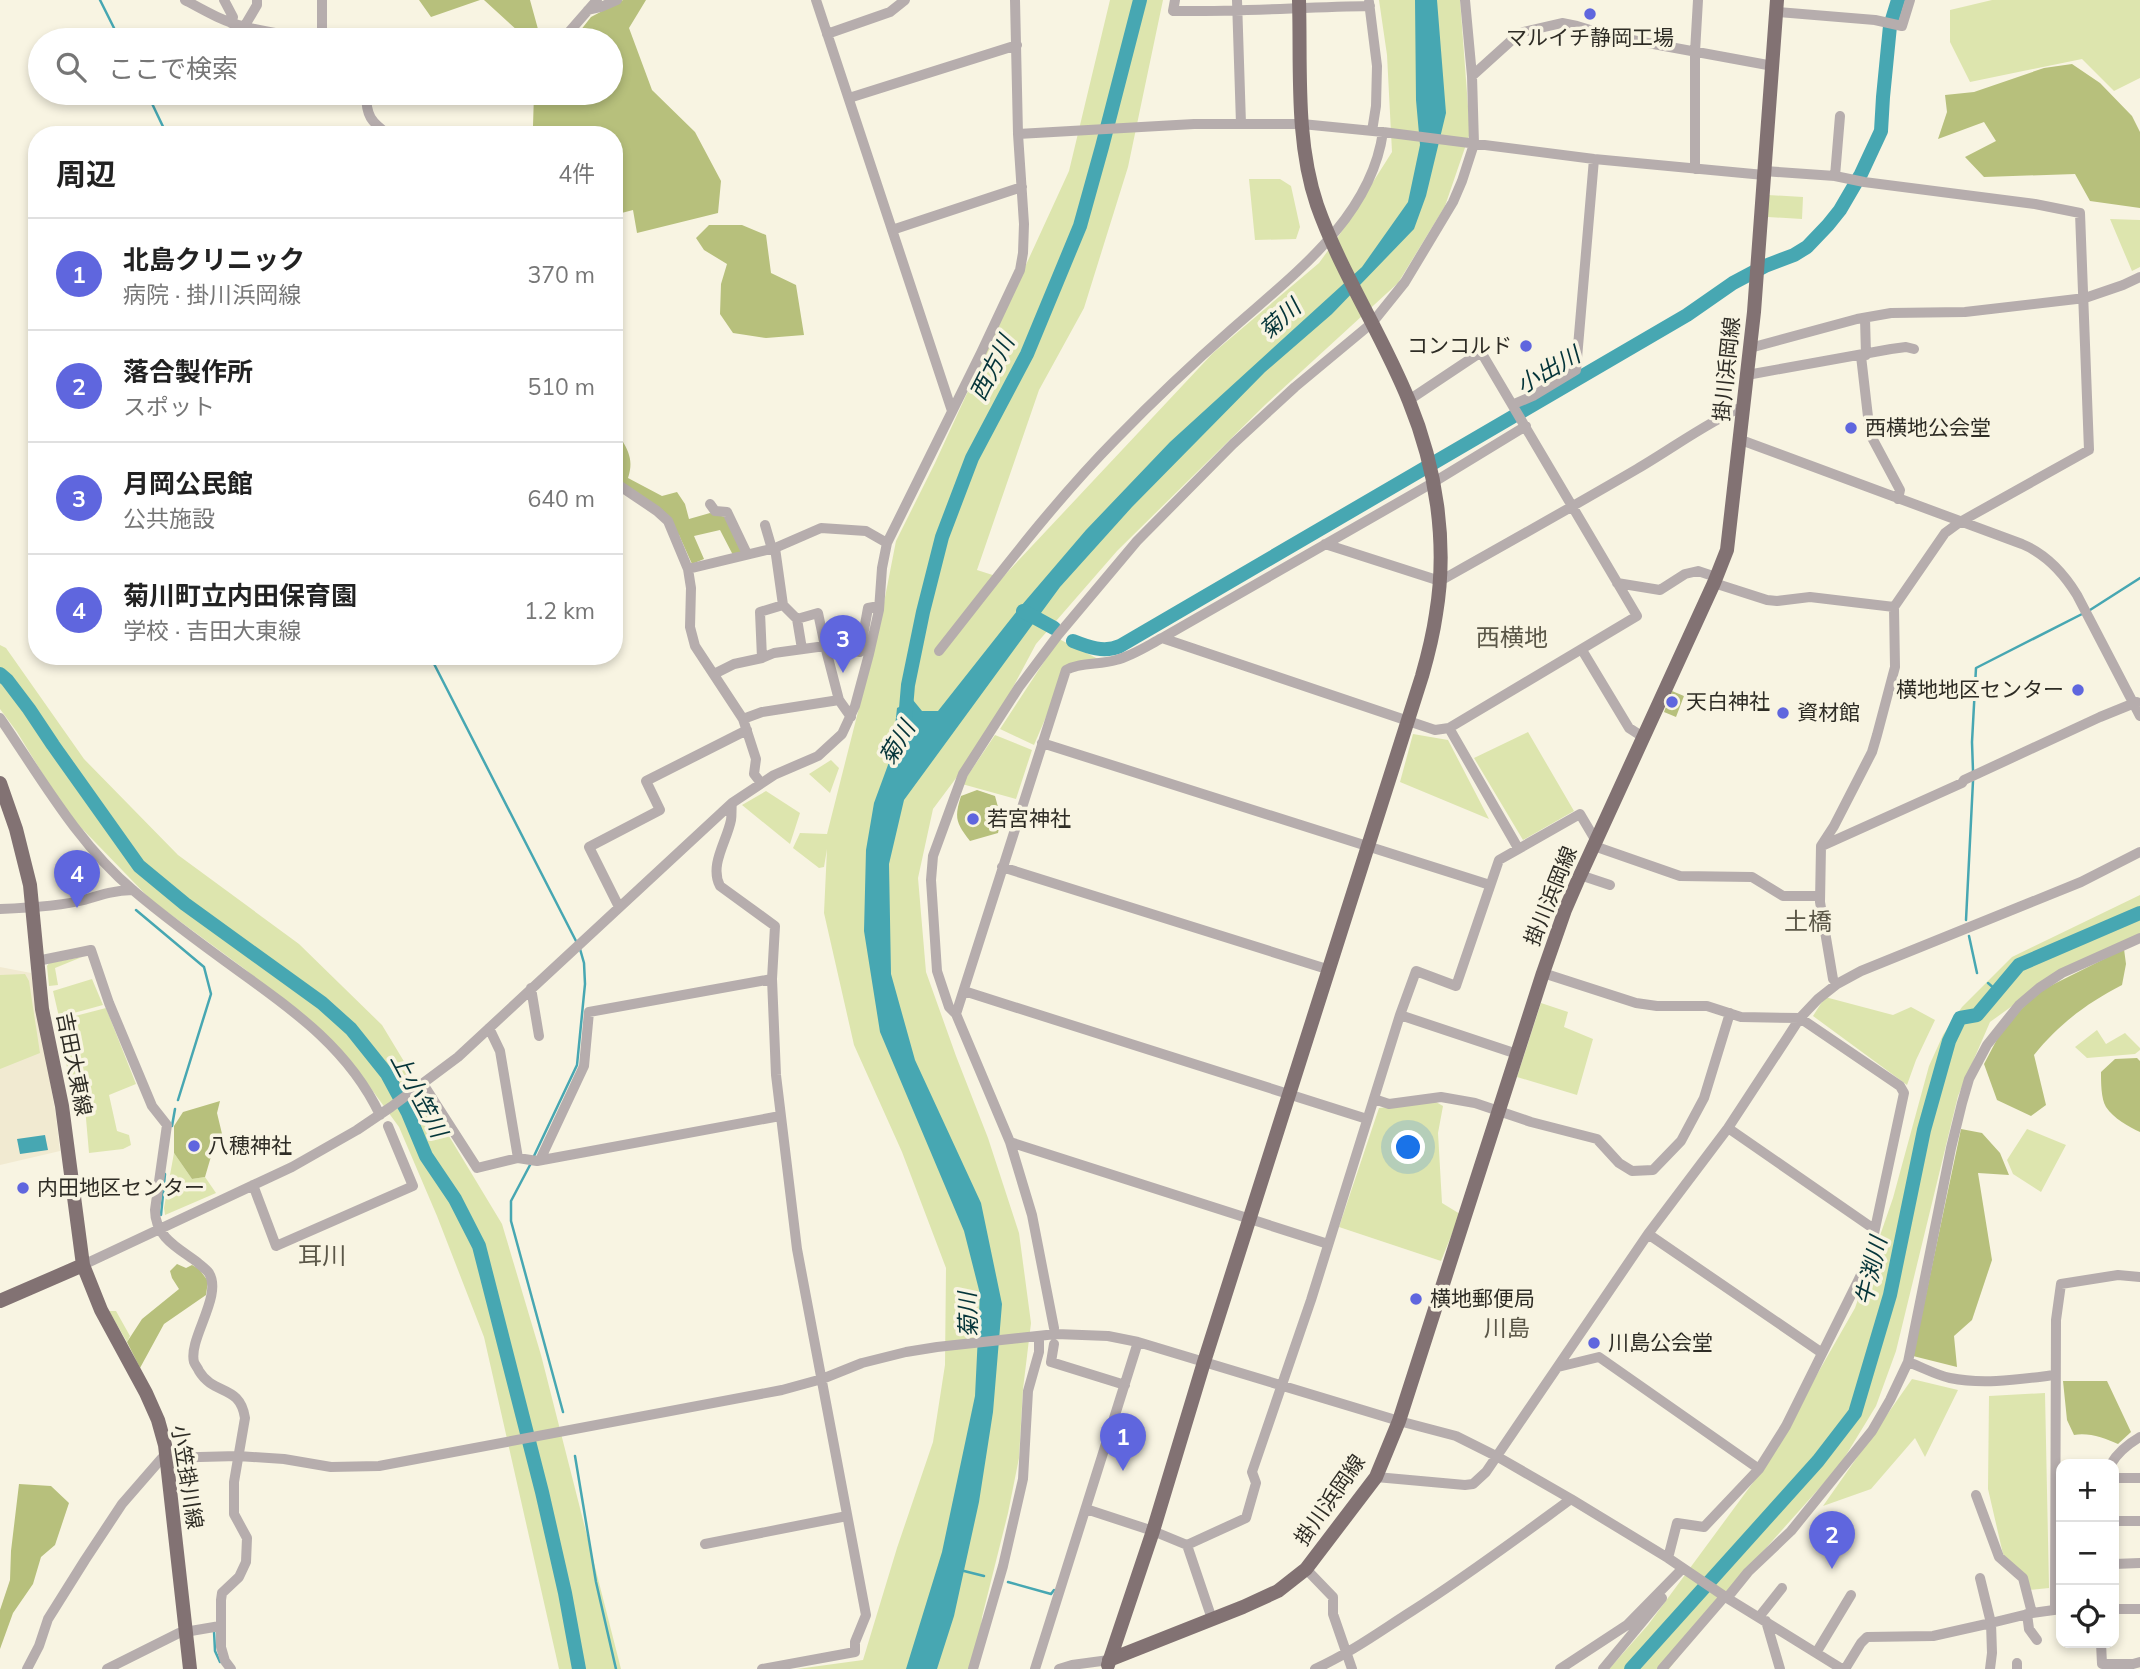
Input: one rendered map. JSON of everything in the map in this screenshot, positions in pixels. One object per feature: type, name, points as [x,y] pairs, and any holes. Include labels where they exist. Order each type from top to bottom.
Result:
[{"type":"main road","points":[[1108,1665],[1153,1531],[1249,1219],[1408,722],[1437,612],[1440,542],[1429,458],[1409,400],[1331,239],[1308,173],[1302,124],[1300,4]]},
{"type":"main road","name":"掛川浜岡線","points":[[1108,1665],[1278,1591],[1306,1569],[1376,1477],[1399,1421],[1565,910],[1727,550],[1750,348],[1776,6]]},
{"type":"main road","name":"吉田大東線","points":[[0,783],[26,866],[33,907],[42,1009],[62,1106],[83,1265]]},
{"type":"main road","points":[[0,1301],[83,1265]]},
{"type":"main road","name":"小笠掛川線","points":[[83,1265],[101,1310],[158,1420],[168,1457],[190,1669]]},
{"type":"street","points":[[185,0],[231,23],[249,28]]},
{"type":"street","points":[[224,0],[233,17],[231,23]]},
{"type":"street","points":[[322,0],[322,28]]},
{"type":"street","points":[[572,28],[597,0]]},
{"type":"street","points":[[588,10],[617,0]]},
{"type":"street","points":[[816,0],[953,411]]},
{"type":"street","points":[[827,34],[890,12],[905,0]]},
{"type":"street","points":[[83,1265],[318,1153],[380,1115],[458,1057],[732,803],[775,775],[818,756],[842,734],[852,717],[879,606],[887,543],[1020,270],[1024,253],[1015,0]]},
{"type":"street","points":[[939,651],[1017,552],[1116,439],[1331,239],[1368,184],[1381,149],[1377,66],[1369,3],[1237,6],[1173,11],[1175,0]]},
{"type":"street","points":[[1054,1328],[1032,1215],[1010,1142],[956,1014],[949,1007],[937,971],[931,880],[933,856],[963,774],[1019,687],[1058,635],[1137,541],[1233,444],[1295,387],[1372,323],[1424,253],[1453,202],[1472,144],[1472,76],[1465,0]]},
{"type":"street","points":[[1695,169],[1698,0]]},
{"type":"street","points":[[1776,6],[1902,26],[1910,0]]},
{"type":"street","points":[[244,27],[258,1]]},
{"type":"street","points":[[1237,6],[1241,124]]},
{"type":"street","points":[[1472,76],[1523,32],[1562,23],[1610,36],[1773,66]]},
{"type":"street","points":[[849,99],[1017,45]]},
{"type":"street","points":[[367,105],[367,112],[377,126]]},
{"type":"street","points":[[1835,176],[1840,116]]},
{"type":"street","points":[[1018,134],[1241,124],[1302,124],[1695,169],[1835,176],[2035,204],[2080,213],[2089,450],[1945,533],[1894,607],[1895,667],[1877,735],[1872,751],[1821,846],[1820,896],[1833,979],[1837,984]]},
{"type":"street","points":[[1514,404],[1533,396],[1576,370],[1594,159]]},
{"type":"street","points":[[892,230],[1022,187]]},
{"type":"street","points":[[1750,348],[1891,313],[1965,312],[2085,298],[2140,277]]},
{"type":"street","points":[[1865,318],[1863,355],[1870,434],[1900,490],[1898,499]]},
{"type":"street","points":[[1747,375],[1891,349],[1914,349]]},
{"type":"street","points":[[1162,638],[1435,730],[1449,728],[1637,616],[1482,352],[1409,400]]},
{"type":"street","points":[[1325,544],[1440,581],[1667,452],[1723,415],[1744,406]]},
{"type":"street","points":[[956,1014],[1066,670],[1120,659],[1162,638],[1526,426]]},
{"type":"street","points":[[1741,440],[2033,549],[2067,579],[2137,703],[2140,716]]},
{"type":"street","points":[[623,488],[668,521],[688,569],[691,588],[690,626],[695,646],[745,724],[756,759],[754,774],[761,783]]},
{"type":"street","points":[[710,504],[715,511],[727,512],[747,554]]},
{"type":"street","points":[[765,525],[773,548],[783,605],[797,619],[802,649]]},
{"type":"street","points":[[688,569],[773,548],[821,528],[866,531],[887,543]]},
{"type":"street","points":[[1617,583],[1660,590],[1685,574],[1698,571],[1767,600],[1810,597],[1894,607]]},
{"type":"street","points":[[762,658],[760,612],[783,605]]},
{"type":"street","points":[[714,674],[734,664],[774,653],[825,646],[860,652],[868,608],[879,606]]},
{"type":"street","points":[[797,619],[818,613],[839,700],[852,717]]},
{"type":"street","points":[[1582,650],[1629,728],[1643,737]]},
{"type":"street","points":[[619,908],[589,847],[660,810],[646,780],[762,712],[839,700]]},
{"type":"street","points":[[1821,846],[1962,783],[2064,733],[2137,703]]},
{"type":"street","points":[[0,718],[49,791],[115,874],[186,932],[311,1024],[356,1073],[371,1095],[380,1115]]},
{"type":"street","points":[[1449,728],[1518,848]]},
{"type":"street","points":[[1042,743],[1490,884]]},
{"type":"street","points":[[732,803],[731,820],[716,867],[716,879],[720,886],[775,926],[772,979],[776,1075],[797,1249],[866,1615],[855,1642],[855,1652],[762,1669]]},
{"type":"street","points":[[1086,1509],[1187,1545],[1246,1518],[1256,1483],[1252,1472],[1283,1386],[1416,971],[1456,986],[1499,859],[1580,814],[1595,844],[1680,876],[1752,877],[1783,896],[1820,896]]},
{"type":"street","points":[[1376,1477],[1465,1485],[1473,1483],[1498,1457],[1648,1234],[1728,1128],[1800,1018],[1818,999],[1837,984],[1874,965],[2081,882],[2140,852]]},
{"type":"street","points":[[1002,867],[1330,970]]},
{"type":"street","points":[[1580,875],[1610,886]]},
{"type":"street","points":[[0,909],[83,900],[119,890],[133,890]]},
{"type":"street","points":[[1662,1669],[1748,1572],[1791,1531],[1872,1431],[1890,1400],[1908,1362],[1962,1103],[1969,1079],[1987,1045],[2019,1005],[2039,988],[2062,972],[2140,938]]},
{"type":"street","points":[[37,961],[91,950],[108,1003],[152,1106],[167,1125],[155,1219],[164,1237],[208,1272],[212,1282],[207,1310],[194,1349],[194,1362],[204,1380],[212,1386],[233,1393],[239,1399],[245,1418],[234,1482],[234,1514],[247,1538],[246,1562],[239,1577],[222,1592],[220,1626],[220,1647],[231,1669]]},
{"type":"street","points":[[1543,973],[1636,1003],[1657,1006],[1707,1006],[1741,1017],[1800,1018],[1900,1086],[1904,1093],[1869,1257],[1786,1426],[1759,1469],[1704,1527],[1677,1523],[1668,1558]]},
{"type":"street","points":[[531,1159],[584,1066],[589,1012],[772,979]]},
{"type":"street","points":[[531,988],[539,1036]]},
{"type":"street","points":[[964,991],[1367,1119]]},
{"type":"street","points":[[1374,1099],[1396,1104],[1441,1097],[1475,1103],[1531,1122],[1597,1139],[1619,1163],[1632,1171],[1653,1170],[1681,1141],[1704,1098],[1730,1013]]},
{"type":"street","points":[[1400,1015],[1517,1054]]},
{"type":"street","points":[[489,1028],[500,1051],[531,1159]]},
{"type":"street","points":[[423,1084],[477,1168],[780,1116]]},
{"type":"street","points":[[253,1185],[276,1246],[412,1186],[388,1126]]},
{"type":"street","points":[[1728,1128],[1874,1229]]},
{"type":"street","points":[[1010,1142],[1328,1244]]},
{"type":"street","points":[[1648,1234],[1822,1353]]},
{"type":"street","points":[[2058,1585],[2055,1375],[2056,1320],[2061,1284],[2118,1275],[2140,1277]]},
{"type":"street","points":[[27,1669],[39,1646],[48,1619],[92,1549],[122,1504],[162,1458],[238,1456],[284,1459],[331,1467],[379,1466],[761,1395],[906,1352],[1038,1336],[1084,1334],[1138,1342],[1456,1436],[1572,1499],[1668,1558],[1679,1572],[1726,1597],[1843,1669],[1867,1637],[1933,1636],[2056,1609]]},
{"type":"street","points":[[972,1669],[1003,1566],[1023,1479],[1028,1391],[1039,1352],[1038,1336]]},
{"type":"street","points":[[1035,1669],[1138,1342]]},
{"type":"street","points":[[1054,1344],[1051,1362],[1125,1385]]},
{"type":"street","points":[[1558,1367],[1599,1357],[1759,1469]]},
{"type":"street","points":[[1908,1362],[1949,1377],[1976,1380],[2018,1380],[2055,1375]]},
{"type":"street","points":[[2115,1459],[2140,1437]]},
{"type":"street","points":[[2119,1478],[2140,1478]]},
{"type":"street","points":[[1976,1495],[1999,1557],[2023,1578],[2030,1613],[2029,1629],[2038,1640]]},
{"type":"street","points":[[1315,1669],[1346,1655],[1465,1576],[1572,1499]]},
{"type":"street","points":[[705,1544],[847,1516]]},
{"type":"street","points":[[2119,1521],[2140,1521]]},
{"type":"street","points":[[1187,1545],[1212,1619]]},
{"type":"street","points":[[2119,1564],[2140,1563]]},
{"type":"street","points":[[1306,1569],[1333,1597],[1334,1614],[1352,1669]]},
{"type":"street","points":[[1560,1669],[1627,1625],[1679,1572]]},
{"type":"street","points":[[1603,1669],[1676,1580],[1679,1572]]},
{"type":"street","points":[[1980,1578],[1991,1623],[1990,1669]]},
{"type":"street","points":[[1762,1619],[1782,1588]]},
{"type":"street","points":[[1816,1653],[1851,1595]]},
{"type":"street","points":[[2119,1609],[2140,1609]]},
{"type":"street","points":[[1762,1619],[1780,1669]]},
{"type":"street","points":[[107,1669],[179,1633],[220,1626]]},
{"type":"street","points":[[2101,1648],[2102,1664],[2140,1662]]},
{"type":"street","points":[[1059,1669],[1072,1665],[1108,1665]]},
{"type":"shaded area","points":[[0,967],[31,973],[60,1151],[0,1165]]},
{"type":"green space","points":[[419,0],[480,0],[431,17]]},
{"type":"green space","points":[[484,0],[530,0],[538,28],[515,28]]},
{"type":"green space","points":[[623,0],[646,0],[629,28],[652,90],[695,132],[721,181],[718,213],[637,233],[633,210],[623,213],[623,126],[533,126],[534,105],[623,105],[623,28],[582,28],[591,17]]},
{"type":"green space","points":[[1110,0],[1163,0],[1128,167],[1084,308],[1039,390],[977,570],[1002,578],[1213,353],[1319,263],[1340,234],[1392,152],[1387,55],[1379,0],[1460,0],[1470,133],[1445,206],[1398,283],[1266,404],[1117,551],[1036,644],[986,738],[933,809],[918,878],[926,972],[988,1138],[1019,1233],[1031,1323],[1023,1389],[1019,1458],[982,1617],[977,1669],[797,1669],[863,1660],[933,1442],[945,1365],[946,1268],[902,1152],[854,1045],[824,913],[827,849],[824,867],[819,868],[793,848],[800,833],[827,834],[878,633],[896,541],[935,463],[1069,171]]},
{"type":"green space","points":[[1992,0],[2140,0],[2140,78],[2114,91],[2082,59],[1970,82],[1950,42],[1950,10]]},
{"type":"green space","points":[[2072,64],[2100,83],[2132,116],[2140,132],[2140,208],[2090,201],[2075,174],[1984,177],[1965,157],[1996,141],[1984,122],[1938,139],[1947,112],[1945,95],[1974,92],[2044,68]]},
{"type":"green space","points":[[1249,179],[1280,179],[1291,186],[1300,227],[1296,239],[1255,240]]},
{"type":"green space","points":[[1768,195],[1803,197],[1802,219],[1768,217]]},
{"type":"green space","points":[[2110,219],[2140,220],[2140,267],[2132,271]]},
{"type":"green space","points":[[709,225],[742,225],[766,235],[771,273],[796,285],[804,335],[766,338],[733,333],[720,314],[721,284],[727,264],[704,250],[696,238]]},
{"type":"green space","points":[[623,442],[630,458],[628,478],[662,496],[677,492],[685,504],[689,519],[710,513],[725,517],[746,551],[734,557],[720,530],[694,536],[704,559],[692,564],[679,535],[623,485]]},
{"type":"green space","points":[[1059,639],[1102,661],[1066,670],[1034,745],[1000,729]]},
{"type":"green space","points":[[0,645],[6,648],[84,759],[178,855],[299,944],[382,1025],[502,1224],[541,1355],[621,1669],[559,1669],[484,1337],[399,1127],[359,1072],[246,970],[151,900],[66,812],[0,709]]},
{"type":"green space","points":[[1672,691],[1684,696],[1676,717],[1664,712]]},
{"type":"green space","points":[[1528,732],[1574,811],[1523,840],[1474,758]]},
{"type":"green space","points":[[1413,734],[1448,740],[1489,819],[1400,782]]},
{"type":"green space","points":[[995,735],[1032,750],[1016,799],[962,784]]},
{"type":"green space","points":[[831,760],[839,768],[830,793],[809,774]]},
{"type":"green space","points":[[977,790],[995,796],[1001,818],[998,833],[970,841],[959,825],[957,810],[961,796]]},
{"type":"green space","points":[[766,791],[800,813],[790,844],[742,805]]},
{"type":"green space","points":[[2140,895],[2140,934],[2065,968],[1990,1022],[1958,1096],[1896,1351],[1876,1406],[1840,1465],[1749,1567],[1669,1669],[1609,1669],[1648,1625],[1763,1469],[1855,1308],[1893,1198],[1929,1066],[1943,1035],[1962,1007],[2012,957]]},
{"type":"green space","points":[[2124,949],[2126,964],[2122,985],[2074,1015],[2034,1055],[2046,1105],[2031,1116],[1997,1100],[1984,1064],[2004,1026],[2040,991]]},
{"type":"green space","points":[[82,957],[55,968],[58,985],[49,986],[49,963]]},
{"type":"green space","points":[[25,974],[29,981],[40,1053],[0,1069],[0,975]]},
{"type":"green space","points":[[92,979],[103,1005],[59,1017],[53,991]]},
{"type":"green space","points":[[1825,997],[1893,1015],[1911,1007],[1935,1020],[1907,1085],[1813,1016]]},
{"type":"green space","points":[[1541,1003],[1568,1012],[1564,1027],[1593,1039],[1577,1095],[1517,1077]]},
{"type":"green space","points":[[106,1008],[136,1084],[109,1095],[117,1131],[129,1135],[131,1145],[123,1149],[89,1153],[83,1084],[71,1084],[56,1021]]},
{"type":"green space","points":[[2097,1030],[2106,1044],[2125,1033],[2140,1050],[2135,1054],[2087,1058],[2075,1047]]},
{"type":"green space","points":[[2137,1058],[2140,1061],[2140,1132],[2109,1111],[2103,1100],[2101,1085],[2101,1072],[2115,1059]]},
{"type":"green space","points":[[220,1101],[217,1113],[223,1138],[212,1153],[205,1177],[192,1179],[174,1153],[174,1126],[183,1112]]},
{"type":"green space","points":[[1436,1102],[1443,1106],[1438,1133],[1442,1203],[1460,1214],[1441,1261],[1339,1227],[1379,1108]]},
{"type":"green space","points":[[1961,1129],[1982,1133],[2000,1153],[2009,1175],[1978,1173],[1992,1260],[1972,1320],[1954,1336],[1957,1367],[1913,1356]]},
{"type":"green space","points":[[2027,1129],[2066,1145],[2041,1192],[2013,1174],[2007,1160]]},
{"type":"green space","points":[[174,1153],[192,1179],[205,1177],[216,1193],[165,1215],[164,1208]]},
{"type":"green space","points":[[177,1264],[186,1268],[192,1265],[199,1269],[208,1281],[206,1295],[164,1324],[140,1368],[127,1342],[142,1319],[179,1289],[170,1271]]},
{"type":"green space","points":[[109,1311],[116,1311],[130,1336],[127,1342]]},
{"type":"green space","points":[[1912,1379],[1958,1390],[1925,1457],[1915,1438],[1871,1489],[1823,1506]]},
{"type":"green space","points":[[2063,1381],[2107,1381],[2131,1432],[2118,1444],[2091,1435],[2074,1435],[2067,1420]]},
{"type":"green space","points":[[2045,1393],[2049,1588],[2029,1590],[2003,1554],[1988,1489],[1989,1396]]},
{"type":"green space","points":[[19,1484],[51,1486],[69,1503],[55,1545],[41,1557],[33,1584],[13,1613],[0,1649],[0,1610],[10,1580]]},
{"type":"water","name":"菊川","points":[[1415,0],[1437,0],[1446,113],[1426,196],[1414,229],[1332,314],[1265,372],[1132,507],[1060,587],[904,800],[889,864],[891,974],[915,1060],[981,1203],[1002,1304],[993,1412],[979,1502],[954,1616],[937,1669],[906,1669],[942,1552],[975,1396],[980,1294],[964,1231],[880,1032],[864,931],[866,850],[874,803],[892,754],[897,708],[913,700],[922,711],[938,711],[1021,606],[1086,530],[1170,442],[1362,267],[1408,202],[1420,145],[1416,100]]},
{"type":"water","points":[[45,1135],[48,1150],[20,1154],[17,1139]]},
{"type":"waterway","points":[[100,0],[114,28]]},
{"type":"waterway","name":"西方川","points":[[905,720],[908,685],[942,537],[972,458],[1027,354],[1080,226],[1140,0]]},
{"type":"waterway","name":"小出川","points":[[1073,641],[1102,649],[1120,646],[1687,315],[1733,283],[1807,247],[1840,210],[1881,131],[1890,26],[1898,0]]},
{"type":"waterway","points":[[153,105],[163,126]]},
{"type":"waterway","points":[[2090,610],[2140,578]]},
{"type":"waterway","name":"小出川","points":[[1023,611],[1054,628]]},
{"type":"waterway","points":[[1973,771],[1976,668],[2084,613]]},
{"type":"waterway","points":[[435,665],[577,943]]},
{"type":"waterway","name":"上小笠川","points":[[0,674],[29,709],[139,866],[185,904],[322,1003],[351,1029],[387,1074],[408,1113],[426,1156],[455,1199],[479,1246],[542,1492],[579,1669]]},
{"type":"waterway","points":[[1966,920],[1973,781]]},
{"type":"waterway","points":[[136,910],[204,967],[211,994],[178,1100]]},
{"type":"waterway","name":"牛渕川","points":[[1631,1669],[1818,1461],[1855,1413],[1890,1295],[1924,1130],[1949,1041],[1960,1018],[1977,1015],[2019,965],[2140,913]]},
{"type":"waterway","points":[[1969,936],[1977,973]]},
{"type":"waterway","points":[[534,1156],[577,1065],[585,984],[580,949]]},
{"type":"waterway","points":[[1988,983],[1996,990]]},
{"type":"waterway","points":[[172,1126],[175,1109]]},
{"type":"waterway","points":[[530,1165],[511,1201],[511,1221],[563,1412]]},
{"type":"waterway","points":[[161,1215],[165,1174]]},
{"type":"waterway","points":[[575,1456],[596,1582],[616,1669]]},
{"type":"waterway","points":[[964,1571],[984,1576]]},
{"type":"waterway","points":[[1008,1582],[1051,1594],[1054,1590]]},
{"type":"waterway","points":[[214,1631],[215,1651],[220,1662]]},
{"type":"place","name":"マルイチ静岡工場","points":[[1590,14]]},
{"type":"place","name":"コンコルド","points":[[1526,346]]},
{"type":"place","name":"西横地公会堂","points":[[1851,428]]},
{"type":"place","name":"月岡公民館","points":[[843,673]]},
{"type":"place","name":"横地地区センター","points":[[2078,690]]},
{"type":"place","name":"天白神社","points":[[1672,702]]},
{"type":"place","name":"資材館","points":[[1783,713]]},
{"type":"place","name":"若宮神社","points":[[973,819]]},
{"type":"place","name":"菊川町立内田保育園","points":[[77,908]]},
{"type":"place","name":"八穂神社","points":[[194,1146]]},
{"type":"place","name":"内田地区センター","points":[[23,1188]]},
{"type":"place","name":"横地郵便局","points":[[1416,1299]]},
{"type":"place","name":"川島公会堂","points":[[1594,1343]]},
{"type":"place","name":"北島クリニック","points":[[1123,1471]]},
{"type":"place","name":"落合製作所","points":[[1832,1569]]},
{"type":"district","name":"西横地","points":[[1512,638]]},
{"type":"district","name":"土橋","points":[[1808,922]]},
{"type":"district","name":"耳川","points":[[322,1256]]},
{"type":"district","name":"川島","points":[[1507,1328]]}]
